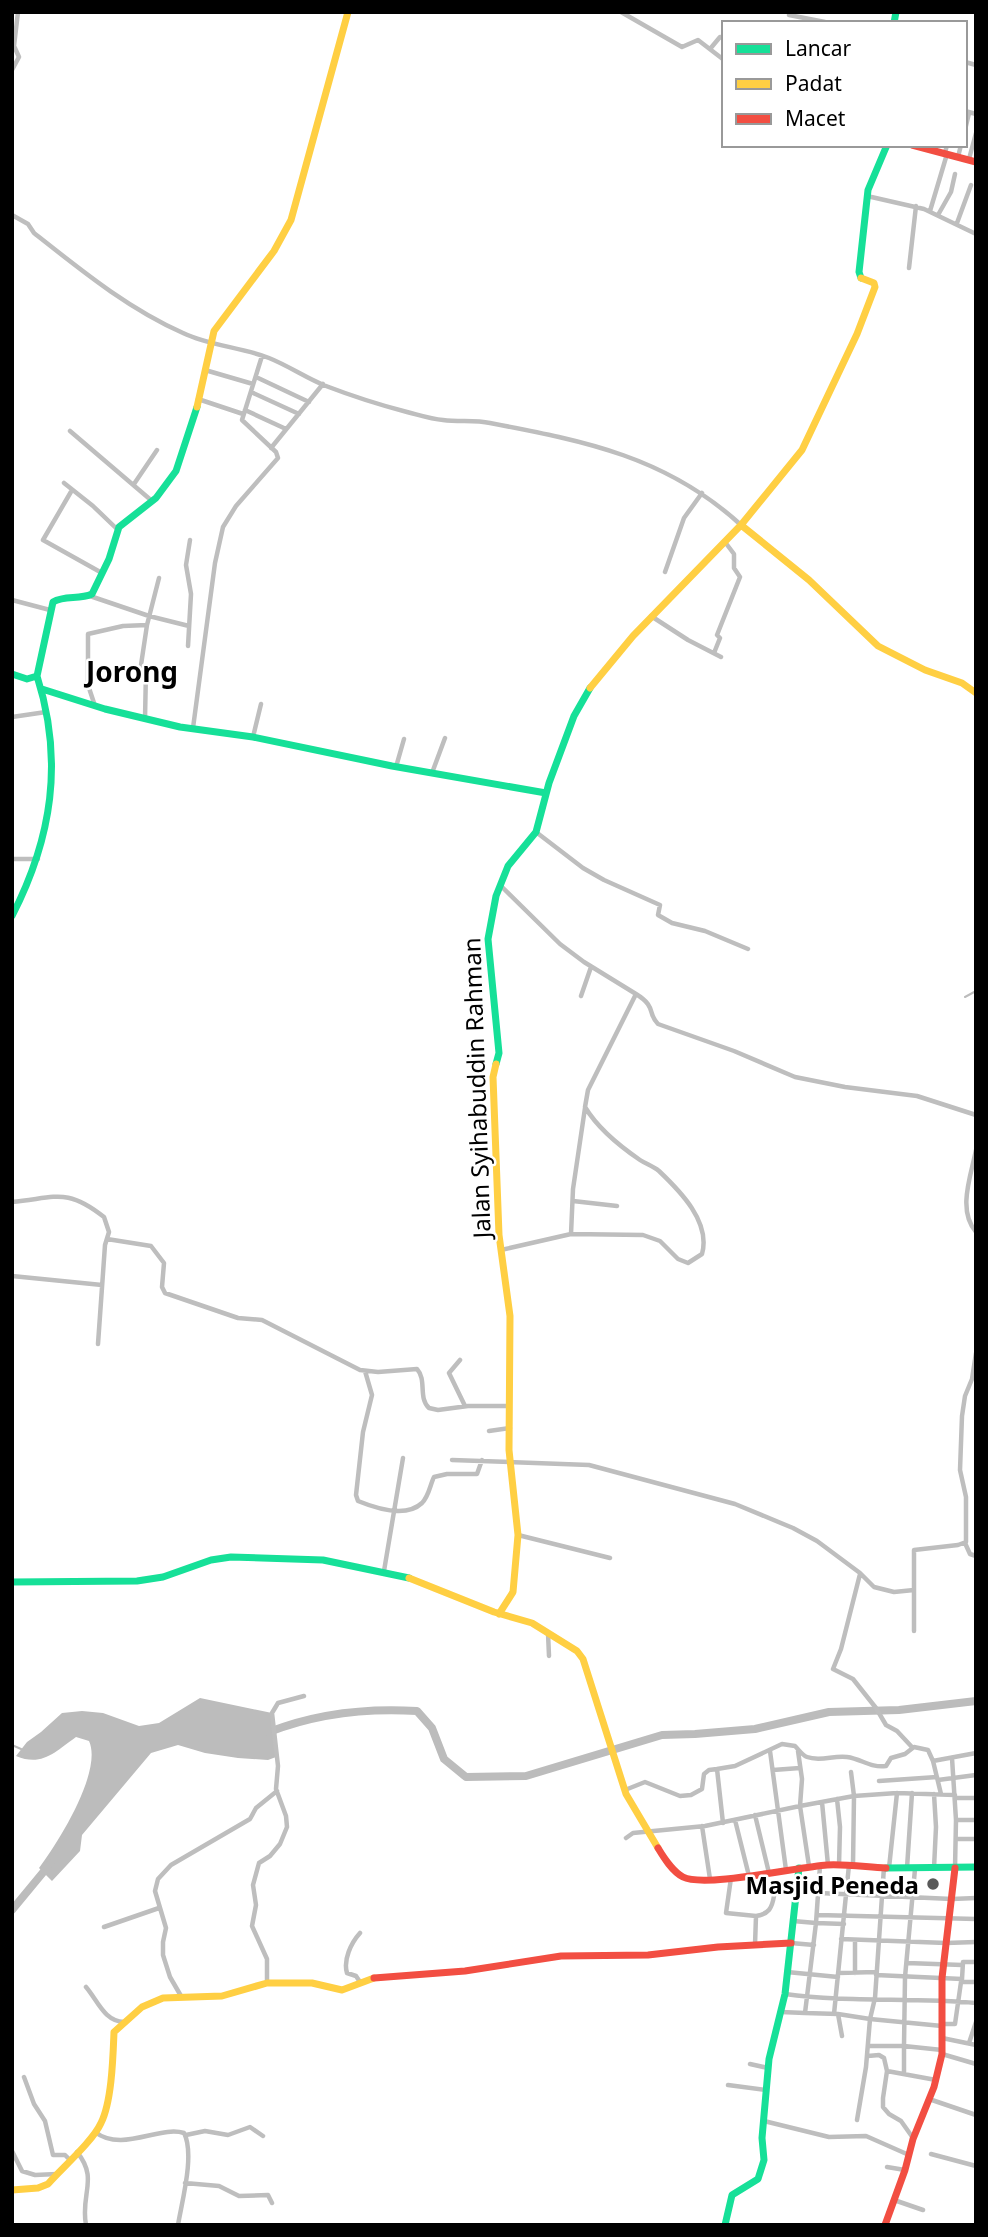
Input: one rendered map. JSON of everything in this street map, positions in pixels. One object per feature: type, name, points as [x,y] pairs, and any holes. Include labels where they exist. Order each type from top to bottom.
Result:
[{"type":"street","points":[[12,70],[19,57],[14,46],[18,12]]},
{"type":"street","points":[[90,596],[103,574],[118,530],[125,520],[152,501],[176,471],[190,431],[210,343],[218,323],[287,230],[348,12]]},
{"type":"street","points":[[621,12],[680,46],[687,46],[696,40],[722,58]]},
{"type":"street","points":[[789,15],[820,21]]},
{"type":"street","points":[[710,49],[722,38]]},
{"type":"street","points":[[967,112],[976,114]]},
{"type":"street","points":[[934,148],[972,161],[976,133]]},
{"type":"street","name":"Jalan Syihabuddin Rahman","points":[[499,1614],[513,1592],[518,1535],[511,1461],[510,1316],[496,1194],[493,1077],[499,1053],[488,939],[500,885],[508,866],[536,832],[546,793],[581,700],[596,678],[741,525],[806,443],[866,314],[875,284],[859,275],[867,196],[872,176],[886,147]]},
{"type":"street","points":[[958,157],[960,147]]},
{"type":"street","points":[[930,211],[946,151]]},
{"type":"street","points":[[938,215],[951,192],[955,174]]},
{"type":"street","points":[[957,223],[971,185]]},
{"type":"street","points":[[867,196],[916,206],[976,234]]},
{"type":"street","points":[[909,268],[916,206]]},
{"type":"street","points":[[12,215],[28,224],[34,233],[86,275],[160,322],[210,343],[262,356],[323,384],[402,410],[438,419],[488,423],[592,444],[639,461],[702,493],[809,580],[878,646],[925,670],[962,683],[976,693]]},
{"type":"street","points":[[193,728],[215,563],[223,527],[236,506],[278,458],[276,452],[242,421],[262,356]]},
{"type":"street","points":[[204,370],[253,384]]},
{"type":"street","points":[[256,377],[309,402]]},
{"type":"street","points":[[271,448],[323,384]]},
{"type":"street","points":[[251,392],[299,414]]},
{"type":"street","points":[[198,399],[244,412],[286,429]]},
{"type":"street","points":[[69,431],[152,501]]},
{"type":"street","points":[[134,484],[157,450]]},
{"type":"street","points":[[64,483],[118,530]]},
{"type":"street","points":[[72,489],[43,540],[103,574]]},
{"type":"street","points":[[665,572],[684,519],[702,493]]},
{"type":"street","points":[[188,646],[191,594],[186,565],[190,540]]},
{"type":"street","points":[[714,653],[720,638],[717,635],[740,577],[734,568],[734,554],[725,542]]},
{"type":"street","points":[[145,719],[146,670],[141,664],[147,625],[159,578]]},
{"type":"street","points":[[12,916],[39,859],[48,825],[53,774],[46,712],[37,676],[50,610],[58,598],[90,596],[189,626]]},
{"type":"street","points":[[12,600],[50,610]]},
{"type":"street","points":[[652,616],[688,640],[721,657]]},
{"type":"street","points":[[95,706],[88,685],[88,634],[123,626],[147,625]]},
{"type":"street","points":[[13,676],[31,679],[37,676]]},
{"type":"street","points":[[42,690],[145,719],[546,793]]},
{"type":"street","points":[[253,737],[261,704]]},
{"type":"street","points":[[12,717],[46,712]]},
{"type":"street","points":[[432,773],[445,738]]},
{"type":"street","points":[[396,767],[404,739]]},
{"type":"street","points":[[536,832],[583,868],[662,906],[658,914],[666,920],[705,931],[748,949]]},
{"type":"street","points":[[12,859],[39,859]]},
{"type":"street","points":[[500,885],[547,932],[591,967],[651,1006],[654,1020],[658,1024],[734,1051],[789,1075],[845,1087],[917,1096],[976,1115]]},
{"type":"street","points":[[580,996],[591,967]]},
{"type":"street","points":[[570,1234],[588,1090],[636,994]]},
{"type":"street","points":[[501,1250],[570,1234],[649,1236],[666,1245],[678,1259],[688,1263],[700,1256],[704,1249],[700,1223],[692,1209],[660,1172],[608,1135],[585,1107]]},
{"type":"street","points":[[976,1150],[966,1210],[968,1221],[976,1232]]},
{"type":"street","points":[[12,1202],[59,1196],[76,1199],[104,1217],[108,1227],[98,1344]]},
{"type":"street","points":[[573,1201],[617,1206]]},
{"type":"street","points":[[107,1239],[153,1248],[164,1263],[162,1287],[165,1293],[238,1318],[262,1320],[345,1364],[365,1371],[416,1369],[421,1374],[426,1407],[438,1410],[465,1406],[510,1406]]},
{"type":"street","points":[[12,1276],[102,1285]]},
{"type":"street","points":[[976,1353],[962,1416],[960,1470],[966,1497],[965,1543],[970,1554],[976,1556]]},
{"type":"street","points":[[460,1360],[449,1373],[465,1406]]},
{"type":"street","points":[[365,1371],[372,1395],[363,1432],[356,1495],[358,1501],[382,1509],[411,1509],[425,1498],[436,1476],[477,1474],[482,1460]]},
{"type":"street","points":[[489,1431],[510,1428]]},
{"type":"street","points":[[384,1571],[403,1458]]},
{"type":"street","points":[[452,1460],[596,1466],[744,1507],[803,1533],[834,1553],[872,1586],[894,1592],[914,1590]]},
{"type":"street","points":[[518,1535],[610,1558]]},
{"type":"street","points":[[914,1631],[914,1550],[965,1543]]},
{"type":"street","points":[[12,1582],[149,1580],[218,1558],[231,1557],[323,1560],[384,1571],[431,1585],[499,1614],[521,1618],[577,1651],[582,1657],[624,1790],[666,1861],[680,1875],[693,1879],[731,1878],[824,1865],[976,1867]]},
{"type":"street","points":[[860,1573],[841,1651],[833,1668],[853,1679],[884,1722],[901,1734],[912,1747],[928,1750],[938,1779],[934,1868]]},
{"type":"street","points":[[548,1632],[546,1640],[549,1656]]},
{"type":"street","points":[[267,1983],[267,1959],[252,1926],[256,1905],[253,1885],[259,1863],[270,1856],[280,1844],[286,1827],[286,1816],[277,1791],[272,1713],[278,1703],[304,1696]]},
{"type":"street","points":[[624,1790],[645,1782],[653,1783],[670,1794],[691,1795],[702,1789],[704,1774],[735,1766],[787,1743],[809,1758],[850,1758],[879,1767],[886,1766],[891,1758],[905,1754],[912,1747]]},
{"type":"street","points":[[798,1749],[800,1806],[809,1867]]},
{"type":"street","points":[[770,1751],[786,1870]]},
{"type":"street","points":[[933,1761],[976,1753]]},
{"type":"street","points":[[885,2225],[913,2139],[936,2080],[942,2052],[942,1978],[956,1839],[952,1758]]},
{"type":"street","points":[[774,1770],[800,1768]]},
{"type":"street","points":[[717,1769],[723,1823]]},
{"type":"street","points":[[842,2036],[836,2014],[836,1997],[851,1865],[854,1796],[851,1772]]},
{"type":"street","points":[[880,1781],[976,1775]]},
{"type":"street","points":[[181,1996],[166,1967],[162,1948],[166,1928],[159,1908],[156,1885],[166,1869],[248,1820],[256,1808],[277,1791]]},
{"type":"street","points":[[856,2120],[868,2056],[883,1896],[897,1793]]},
{"type":"street","points":[[625,1838],[630,1833],[723,1823],[854,1796],[912,1793],[976,1798]]},
{"type":"street","points":[[904,2074],[905,1977],[912,1896],[912,1793]]},
{"type":"street","points":[[837,1799],[841,1828],[839,1865]]},
{"type":"street","points":[[805,2013],[824,1865],[822,1802]]},
{"type":"street","points":[[755,1815],[769,1873]]},
{"type":"street","points":[[956,1820],[976,1819]]},
{"type":"street","points":[[735,1820],[749,1876]]},
{"type":"street","points":[[702,1826],[710,1879]]},
{"type":"street","points":[[956,1839],[976,1839]]},
{"type":"street","points":[[724,2225],[731,2194],[741,2186],[758,2179],[763,2170],[768,2068],[775,2026],[785,1994],[799,1868]]},
{"type":"street","points":[[731,1878],[726,1914],[756,1916],[770,1910],[774,1896]]},
{"type":"street","points":[[819,1893],[976,1898]]},
{"type":"street","points":[[104,1927],[159,1908]]},
{"type":"street","points":[[818,1914],[976,1919]]},
{"type":"street","points":[[755,1945],[756,1916]]},
{"type":"street","points":[[793,1921],[844,1924]]},
{"type":"street","points":[[360,1933],[352,1945],[345,1967],[347,1973],[354,1975],[360,1982]]},
{"type":"street","points":[[841,1939],[976,1942]]},
{"type":"street","points":[[855,1940],[855,1973]]},
{"type":"street","points":[[12,2190],[45,2186],[95,2132],[104,2116],[107,2101],[112,2074],[113,2036],[124,2022],[155,2000],[181,1996],[222,1996],[267,1983],[312,1983],[342,1990],[360,1982],[385,1977],[465,1971],[561,1956],[648,1955],[791,1943],[814,1945]]},
{"type":"street","points":[[781,2012],[955,2024],[960,2001],[962,1965],[964,1961],[976,1962]]},
{"type":"street","points":[[906,1963],[962,1965]]},
{"type":"street","points":[[787,1972],[810,1975],[876,1974],[976,1982]]},
{"type":"street","points":[[86,1987],[107,2016],[124,2022]]},
{"type":"street","points":[[785,1994],[976,2003]]},
{"type":"street","points":[[969,2043],[976,2022]]},
{"type":"street","points":[[942,2038],[976,2045]]},
{"type":"street","points":[[868,2046],[904,2046],[942,2052],[976,2064]]},
{"type":"street","points":[[868,2056],[882,2056],[887,2071],[883,2107],[901,2121],[913,2139]]},
{"type":"street","points":[[750,2064],[768,2068]]},
{"type":"street","points":[[887,2071],[936,2080]]},
{"type":"street","points":[[24,2077],[34,2104],[45,2121],[53,2155],[65,2155],[70,2160]]},
{"type":"street","points":[[728,2085],[767,2090]]},
{"type":"street","points":[[929,2099],[976,2115]]},
{"type":"street","points":[[764,2121],[832,2138],[866,2136],[909,2155]]},
{"type":"street","points":[[95,2132],[104,2139],[114,2140],[177,2131],[186,2135],[199,2131],[228,2135],[251,2127],[263,2136]]},
{"type":"street","points":[[178,2225],[185,2183],[188,2146],[186,2135]]},
{"type":"street","points":[[12,2151],[22,2171],[35,2175],[58,2174]]},
{"type":"street","points":[[77,2152],[84,2161],[89,2176],[83,2205],[86,2225]]},
{"type":"street","points":[[930,2154],[976,2166]]},
{"type":"street","points":[[887,2167],[905,2170]]},
{"type":"street","points":[[185,2183],[219,2186],[239,2196],[268,2195],[272,2203]]},
{"type":"street","points":[[894,2200],[923,2210]]},
{"type":"shaded area","points":[[200,1698],[272,1713],[276,1757],[268,1760],[238,1758],[205,1753],[178,1745],[151,1753],[82,1835],[80,1851],[52,1881],[39,1868],[57,1842],[76,1806],[90,1770],[92,1754],[89,1741],[76,1737],[55,1753],[41,1759],[16,1756],[27,1742],[62,1713],[103,1713],[139,1726],[159,1723]]},
{"type":"waterway","points":[[965,997],[976,991]]},
{"type":"waterway","points":[[269,1732],[342,1714],[380,1710],[417,1711],[432,1728],[444,1759],[466,1777],[526,1776],[662,1735],[755,1729],[829,1712],[899,1710],[976,1701]]},
{"type":"waterway","points":[[12,1745],[21,1749]]},
{"type":"waterway","points":[[12,1910],[50,1864]]},
{"type":"traffic: fast","points":[[894,21],[896,12]]},
{"type":"traffic: fast","points":[[861,278],[859,272],[868,190],[886,147]]},
{"type":"traffic: fast","points":[[12,674],[27,679],[37,676],[53,602],[92,594],[109,559],[119,527],[156,498],[176,471],[197,407]]},
{"type":"traffic: fast","points":[[12,916],[37,858],[50,799],[50,738],[37,676]]},
{"type":"traffic: fast","points":[[496,1064],[499,1053],[488,939],[496,896],[508,866],[536,832],[549,783],[574,716],[590,688]]},
{"type":"traffic: fast","points":[[42,689],[105,709],[180,727],[253,737],[392,766],[546,793]]},
{"type":"traffic: fast","points":[[12,1582],[137,1581],[163,1577],[211,1560],[231,1557],[323,1560],[409,1578]]},
{"type":"traffic: fast","points":[[886,1868],[976,1867]]},
{"type":"traffic: fast","points":[[725,2225],[732,2195],[758,2179],[764,2160],[762,2138],[769,2059],[785,1994],[799,1868]]},
{"type":"traffic: slow","points":[[197,407],[214,331],[274,251],[291,220],[348,12]]},
{"type":"traffic: slow","points":[[590,688],[633,636],[741,525],[802,450],[857,334],[875,287],[874,283],[861,278]]},
{"type":"traffic: slow","points":[[741,525],[809,580],[878,646],[925,670],[962,683],[976,693]]},
{"type":"traffic: slow","points":[[496,1064],[493,1077],[499,1235],[510,1316],[509,1450],[518,1535],[513,1592],[499,1614]]},
{"type":"traffic: slow","points":[[409,1578],[494,1612],[532,1623],[577,1651],[583,1659],[626,1794],[658,1848]]},
{"type":"traffic: slow","points":[[12,2190],[38,2188],[48,2184],[97,2130],[105,2114],[110,2091],[114,2032],[142,2007],[163,1998],[222,1996],[267,1983],[312,1983],[342,1990],[374,1978]]},
{"type":"traffic: jam","points":[[920,147],[976,162]]},
{"type":"traffic: jam","points":[[658,1848],[675,1871],[694,1880],[730,1879],[827,1865],[886,1868]]},
{"type":"traffic: jam","points":[[885,2225],[913,2139],[934,2087],[942,2054],[942,1978],[955,1868]]},
{"type":"traffic: jam","points":[[374,1978],[465,1971],[561,1956],[648,1955],[718,1947],[791,1943]]},
{"type":"place","name":"Masjid Peneda","points":[[933,1884]]},
{"type":"district","name":"Jorong","points":[[132,671]]}]
